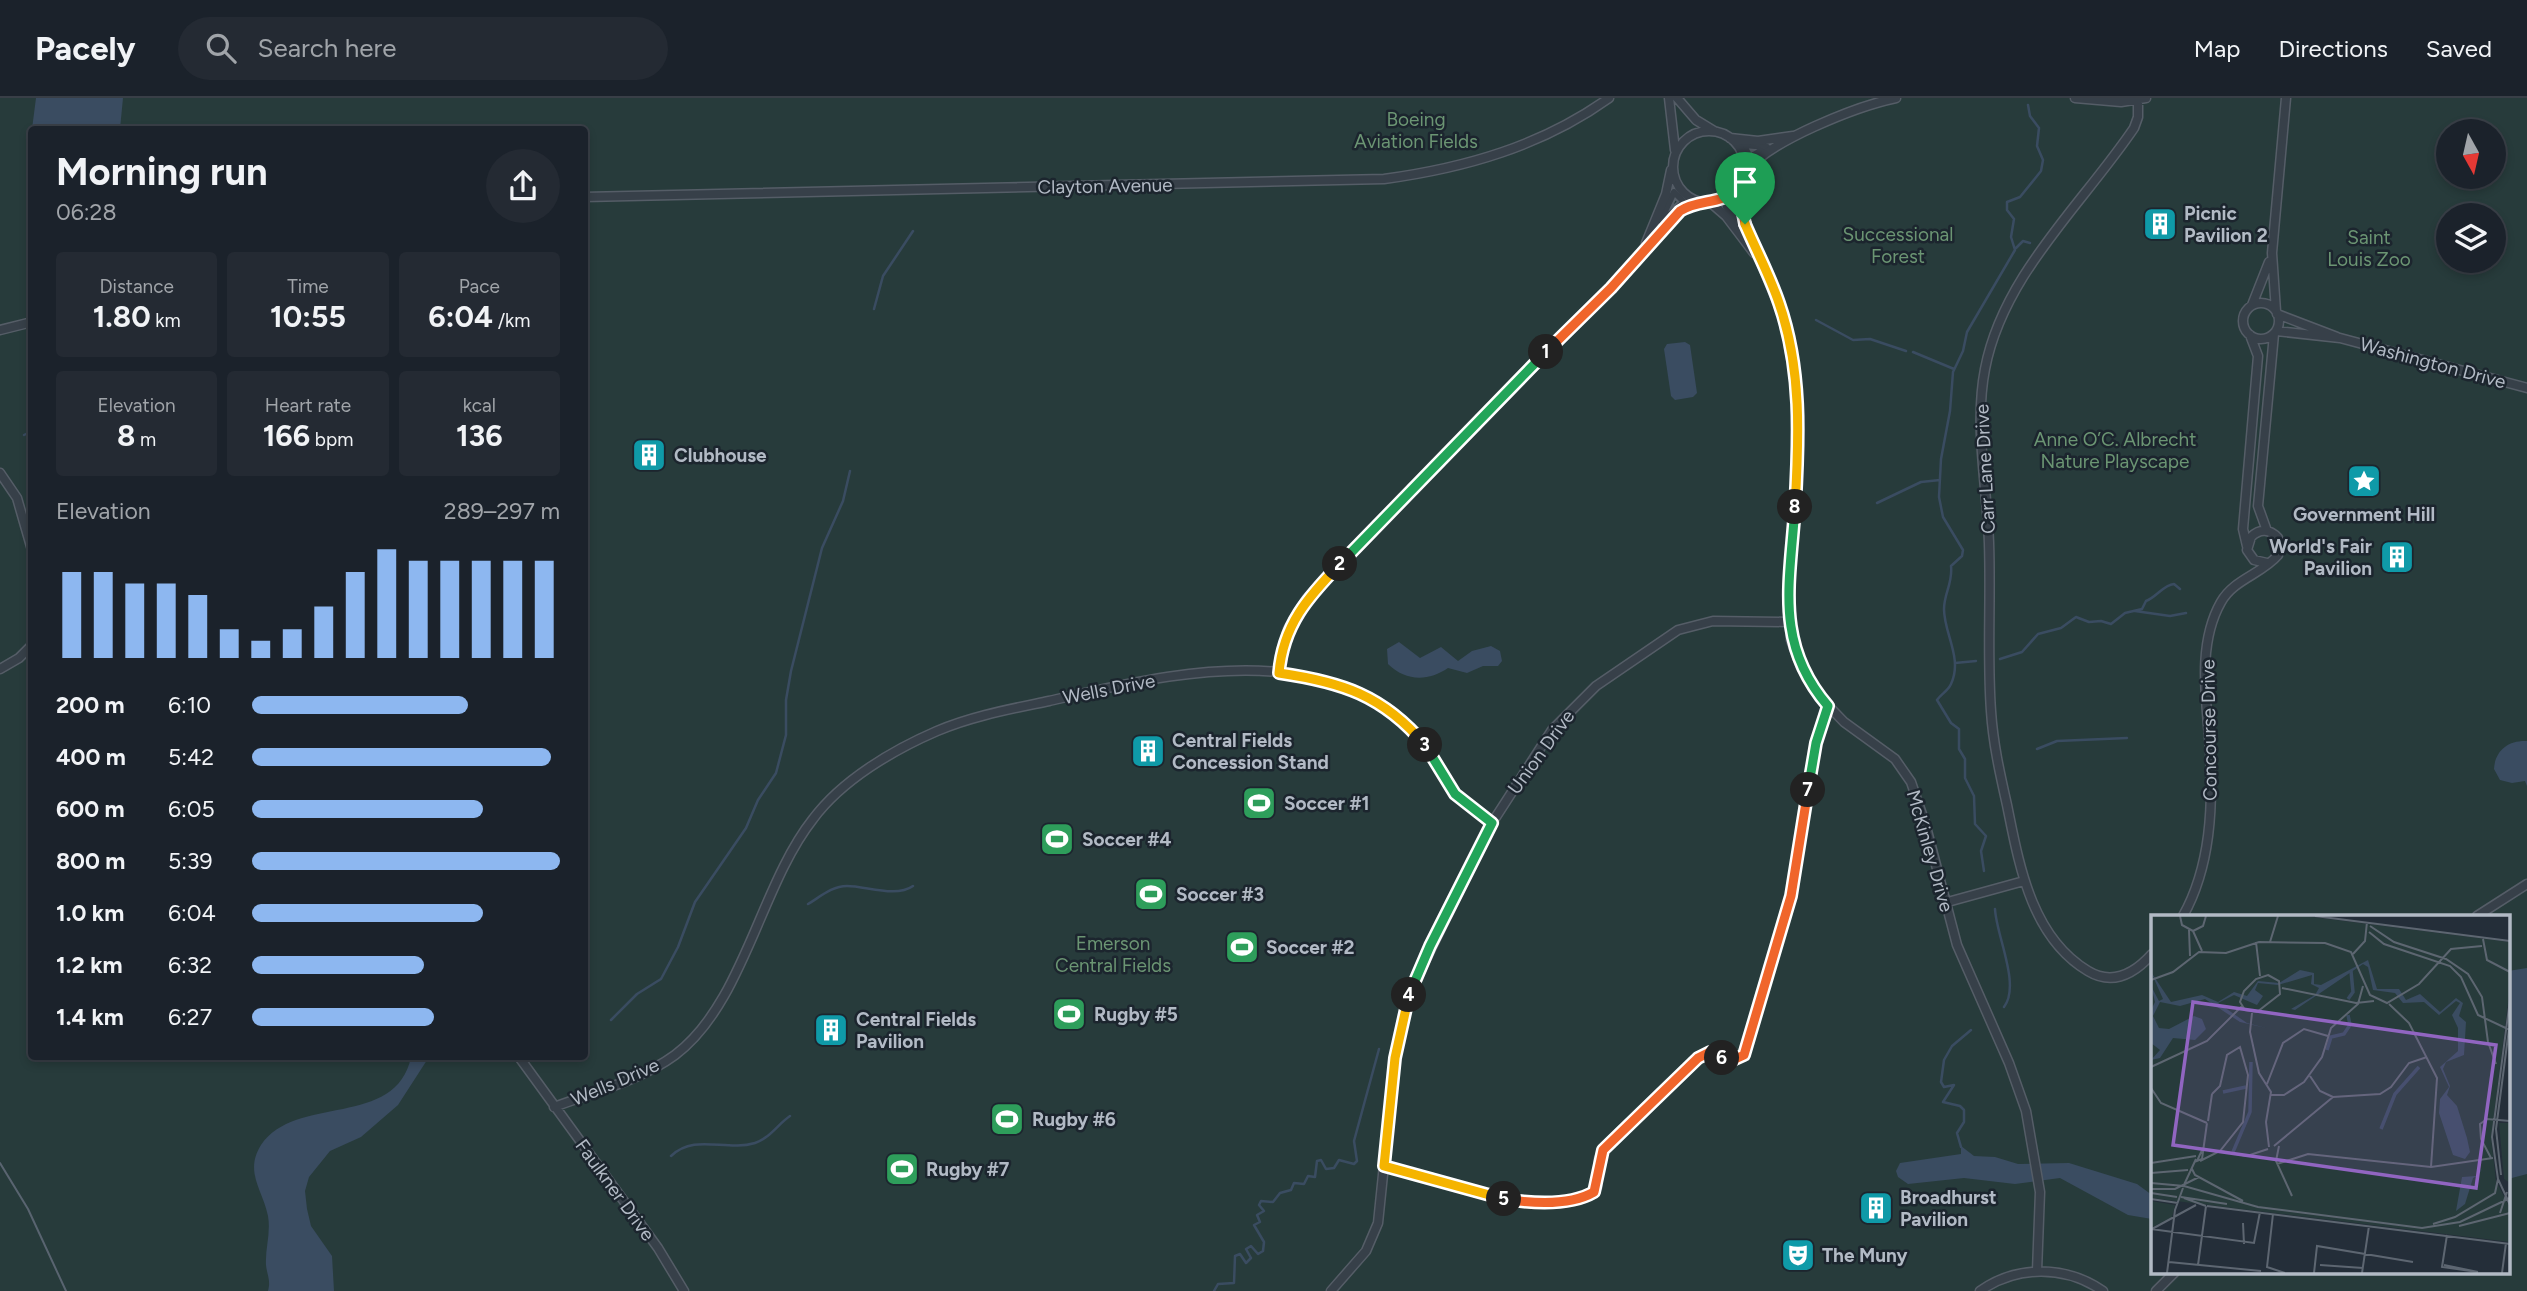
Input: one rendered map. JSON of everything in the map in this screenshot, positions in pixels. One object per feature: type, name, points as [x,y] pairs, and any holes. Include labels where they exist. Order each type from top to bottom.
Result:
[{"type":"street","name":"Clayton Avenue","points":[[588,197],[1384,179],[1444,169],[1517,148],[1556,131],[1609,98]]},
{"type":"street","points":[[1669,98],[1674,177],[1680,189],[1690,198],[1707,203]]},
{"type":"street","points":[[1676,98],[1696,120],[1730,138],[1758,141],[1802,134]]},
{"type":"street","points":[[1279,673],[1288,629],[1307,598],[1611,288],[1643,249],[1680,211],[1722,201],[1738,188],[1744,176],[1762,156],[1802,134],[1863,106],[1896,98]]},
{"type":"street","points":[[2075,98],[2142,99]]},
{"type":"street","points":[[2272,253],[2252,305],[2244,318],[2245,328],[2259,356],[2243,529],[2247,550],[2254,560],[2267,563],[2275,559],[2281,548],[2278,538],[2267,531],[2258,506],[2277,313],[2272,253],[2285,98]]},
{"type":"street","name":"Carr Lane Drive","points":[[2024,881],[1999,765],[1991,710],[1992,603],[1981,425],[1983,381],[1995,333],[2011,301],[2053,235],[2134,128],[2142,99]]},
{"type":"street","points":[[1643,249],[1666,194],[1674,158],[1693,135],[1717,132]]},
{"type":"street","points":[[1730,138],[1742,154],[1744,176]]},
{"type":"street","name":"McKinley Drive","points":[[1738,188],[1742,215],[1784,319],[1797,390],[1798,437],[1789,622],[1801,667],[1828,706],[1886,750],[1903,768],[1925,824],[1956,945],[2019,1088],[2037,1161],[2037,1271]]},
{"type":"street","points":[[1674,192],[1684,202],[1671,211],[1661,222],[1674,192]]},
{"type":"street","name":"McKinley Drive","points":[[1707,203],[1726,216],[1760,260]]},
{"type":"street","points":[[2252,305],[2267,303],[2277,313]]},
{"type":"street","name":"Washington Drive","points":[[2277,313],[2340,338],[2527,388]]},
{"type":"street","points":[[0,330],[28,323]]},
{"type":"street","points":[[0,336],[10,329]]},
{"type":"street","points":[[2250,335],[2262,339],[2275,332]]},
{"type":"street","name":"Washington Drive","points":[[2275,332],[2340,338]]},
{"type":"street","points":[[0,473],[18,498],[28,535]]},
{"type":"street","points":[[2247,550],[2254,534],[2267,531]]},
{"type":"street","name":"Concourse Drive","points":[[2183,915],[2201,873],[2208,830],[2211,772],[2206,675],[2211,630],[2226,594],[2267,563]]},
{"type":"street","name":"Union Drive","points":[[1331,1291],[1357,1263],[1372,1238],[1379,1215],[1395,1058],[1412,988],[1492,823],[1558,723],[1596,686],[1636,656],[1678,630],[1700,622],[1789,622]]},
{"type":"street","points":[[0,669],[28,649]]},
{"type":"street","name":"Wells Drive","points":[[554,1107],[648,1071],[673,1056],[695,1037],[735,972],[794,848],[830,799],[898,751],[937,731],[974,718],[1099,690],[1217,671],[1279,673],[1353,689],[1392,712],[1429,750],[1455,794],[1492,823]]},
{"type":"street","points":[[1384,1166],[1506,1199],[1549,1201],[1588,1196],[1597,1187],[1599,1159],[1603,1150],[1698,1058],[1710,1052],[1729,1060],[1744,1055],[1791,896],[1813,756],[1828,706]]},
{"type":"street","points":[[1944,903],[2024,881],[2047,927],[2070,957],[2086,970],[2109,977],[2125,976],[2138,969],[2151,955]]},
{"type":"street","points":[[2479,915],[2527,884]]},
{"type":"street","name":"Faulkner Drive","points":[[521,1060],[658,1248],[684,1291]]},
{"type":"street","points":[[1980,1291],[2004,1277],[2037,1271],[2064,1274],[2103,1291]]},
{"type":"street","points":[[2155,1291],[2173,1274]]},
{"type":"green space","points":[[0,98],[2527,98],[2527,1291],[0,1291]]},
{"type":"water","points":[[36,98],[123,98],[120,126],[32,126]]},
{"type":"water","points":[[1685,342],[1690,345],[1697,393],[1693,397],[1675,400],[1671,396],[1664,349],[1667,344]]},
{"type":"water","points":[[1399,642],[1420,658],[1441,647],[1458,661],[1472,651],[1491,646],[1500,651],[1502,661],[1498,666],[1483,666],[1467,673],[1448,668],[1425,677],[1410,677],[1388,664],[1387,649]]},
{"type":"water","points":[[2527,741],[2527,786],[2525,781],[2512,783],[2500,780],[2494,769],[2497,756],[2509,744]]},
{"type":"water","points":[[2527,968],[2527,1174],[2510,1178],[2510,971]]},
{"type":"water","points":[[410,1060],[427,1060],[398,1105],[361,1137],[330,1151],[309,1177],[305,1191],[307,1209],[311,1226],[332,1256],[334,1291],[268,1291],[266,1259],[269,1222],[254,1172],[256,1155],[261,1145],[277,1130],[297,1120],[366,1103],[386,1094],[402,1079]]},
{"type":"water","points":[[1961,1146],[1974,1156],[1995,1157],[2018,1164],[2069,1163],[2137,1184],[2151,1194],[2151,1219],[2128,1215],[2060,1178],[2015,1184],[1964,1178],[1908,1184],[1898,1177],[1896,1171],[1900,1163],[1961,1154]]},
{"type":"waterway","points":[[1984,871],[1981,851],[1986,836],[1975,824],[1974,796],[1965,778],[1965,759],[1959,749],[1959,729],[1951,723],[1937,700],[1950,686],[1954,674],[1954,655],[1944,603],[1951,578],[1951,566],[1962,556],[1963,550],[1943,517],[1939,497],[1941,459],[1950,411],[1953,372],[1963,351],[1967,332],[2015,250],[2011,237],[2014,219],[2007,210],[2007,202],[2020,197],[2041,171],[2043,160],[2037,146],[2039,128],[2030,116],[2028,105]]},
{"type":"waterway","points":[[874,309],[883,276],[913,231]]},
{"type":"waterway","points":[[2016,248],[2023,241],[2030,243]]},
{"type":"waterway","points":[[1816,320],[1853,340],[1870,339],[1906,351]]},
{"type":"waterway","points":[[1913,352],[1954,369]]},
{"type":"waterway","points":[[24,435],[28,433]]},
{"type":"waterway","points":[[611,1020],[637,994],[661,979],[678,947],[695,902],[746,828],[758,800],[776,773],[786,735],[786,700],[791,671],[822,548],[843,501],[850,471]]},
{"type":"waterway","points":[[1877,503],[1921,482],[1940,480]]},
{"type":"waterway","points":[[2000,659],[2022,652],[2038,634],[2061,628],[2076,617],[2089,622],[2111,624],[2125,613],[2142,609],[2146,601],[2167,587],[2174,584],[2180,589]]},
{"type":"waterway","points":[[2135,611],[2170,616],[2186,613]]},
{"type":"waterway","points":[[1955,663],[1976,661]]},
{"type":"waterway","points":[[2037,749],[2057,741],[2127,738]]},
{"type":"waterway","points":[[808,904],[826,892],[842,886],[890,891],[913,886]]},
{"type":"waterway","points":[[1995,909],[2009,973],[2009,998],[2004,1007]]},
{"type":"waterway","points":[[1961,1147],[1957,1133],[1964,1122],[1964,1110],[1960,1106],[1943,1102],[1954,1085],[1944,1087],[1941,1082],[1944,1060],[1952,1046],[1971,1030]]},
{"type":"waterway","points":[[1214,1291],[1218,1284],[1234,1283],[1235,1256],[1240,1254],[1246,1263],[1251,1258],[1246,1249],[1251,1246],[1258,1254],[1263,1251],[1264,1242],[1254,1225],[1260,1222],[1257,1215],[1264,1211],[1259,1205],[1261,1201],[1273,1202],[1280,1193],[1291,1190],[1294,1183],[1304,1184],[1308,1176],[1315,1177],[1317,1161],[1321,1160],[1326,1169],[1334,1168],[1339,1160],[1354,1164],[1357,1161],[1354,1141],[1379,1049]]},
{"type":"waterway","points":[[671,1156],[680,1149],[700,1144],[733,1146],[755,1143],[765,1138],[790,1116]]},
{"type":"tram line","points":[[0,1163],[28,1209],[66,1291]]},
{"type":"place","name":"Picnic Pavilion 2","points":[[2160,224]]},
{"type":"place","name":"Clubhouse","points":[[649,455]]},
{"type":"place","name":"Government Hill","points":[[2364,481]]},
{"type":"place","name":"World's Fair Pavilion","points":[[2397,557]]},
{"type":"place","name":"Central Fields Concession Stand","points":[[1148,751]]},
{"type":"place","name":"Soccer #1","points":[[1259,803]]},
{"type":"place","name":"Soccer #4","points":[[1057,839]]},
{"type":"place","name":"Soccer #3","points":[[1151,894]]},
{"type":"place","name":"Soccer #2","points":[[1242,947]]},
{"type":"place","name":"Rugby #5","points":[[1069,1014]]},
{"type":"place","name":"Central Fields Pavilion","points":[[831,1030]]},
{"type":"place","name":"Rugby #6","points":[[1007,1119]]},
{"type":"place","name":"Rugby #7","points":[[902,1169]]},
{"type":"place","name":"Broadhurst Pavilion","points":[[1876,1208]]},
{"type":"place","name":"The Muny","points":[[1798,1255]]},
{"type":"route","points":[[1738,188],[1745,224],[1779,303],[1788,335],[1797,390],[1797,464],[1788,602],[1791,640],[1808,681],[1828,706],[1813,756],[1791,896],[1746,1050],[1744,1055],[1733,1060],[1710,1052],[1698,1058],[1603,1150],[1599,1159],[1597,1187],[1588,1196],[1549,1201],[1506,1199],[1384,1166],[1395,1058],[1405,1009],[1420,966],[1492,823],[1455,794],[1429,750],[1406,723],[1392,712],[1353,689],[1314,678],[1279,673],[1288,629],[1307,598],[1611,288],[1643,249],[1680,211],[1692,205],[1722,201],[1738,188]]},
{"type":"park label","name":"Boeing Aviation Fields","points":[[1416,130]]},
{"type":"park label","name":"Successional Forest","points":[[1898,245]]},
{"type":"park label","name":"Saint Louis Zoo","points":[[2369,248]]},
{"type":"park label","name":"Anne O’C. Albrecht Nature Playscape","points":[[2115,450]]},
{"type":"park label","name":"Emerson Central Fields","points":[[1113,954]]}]
